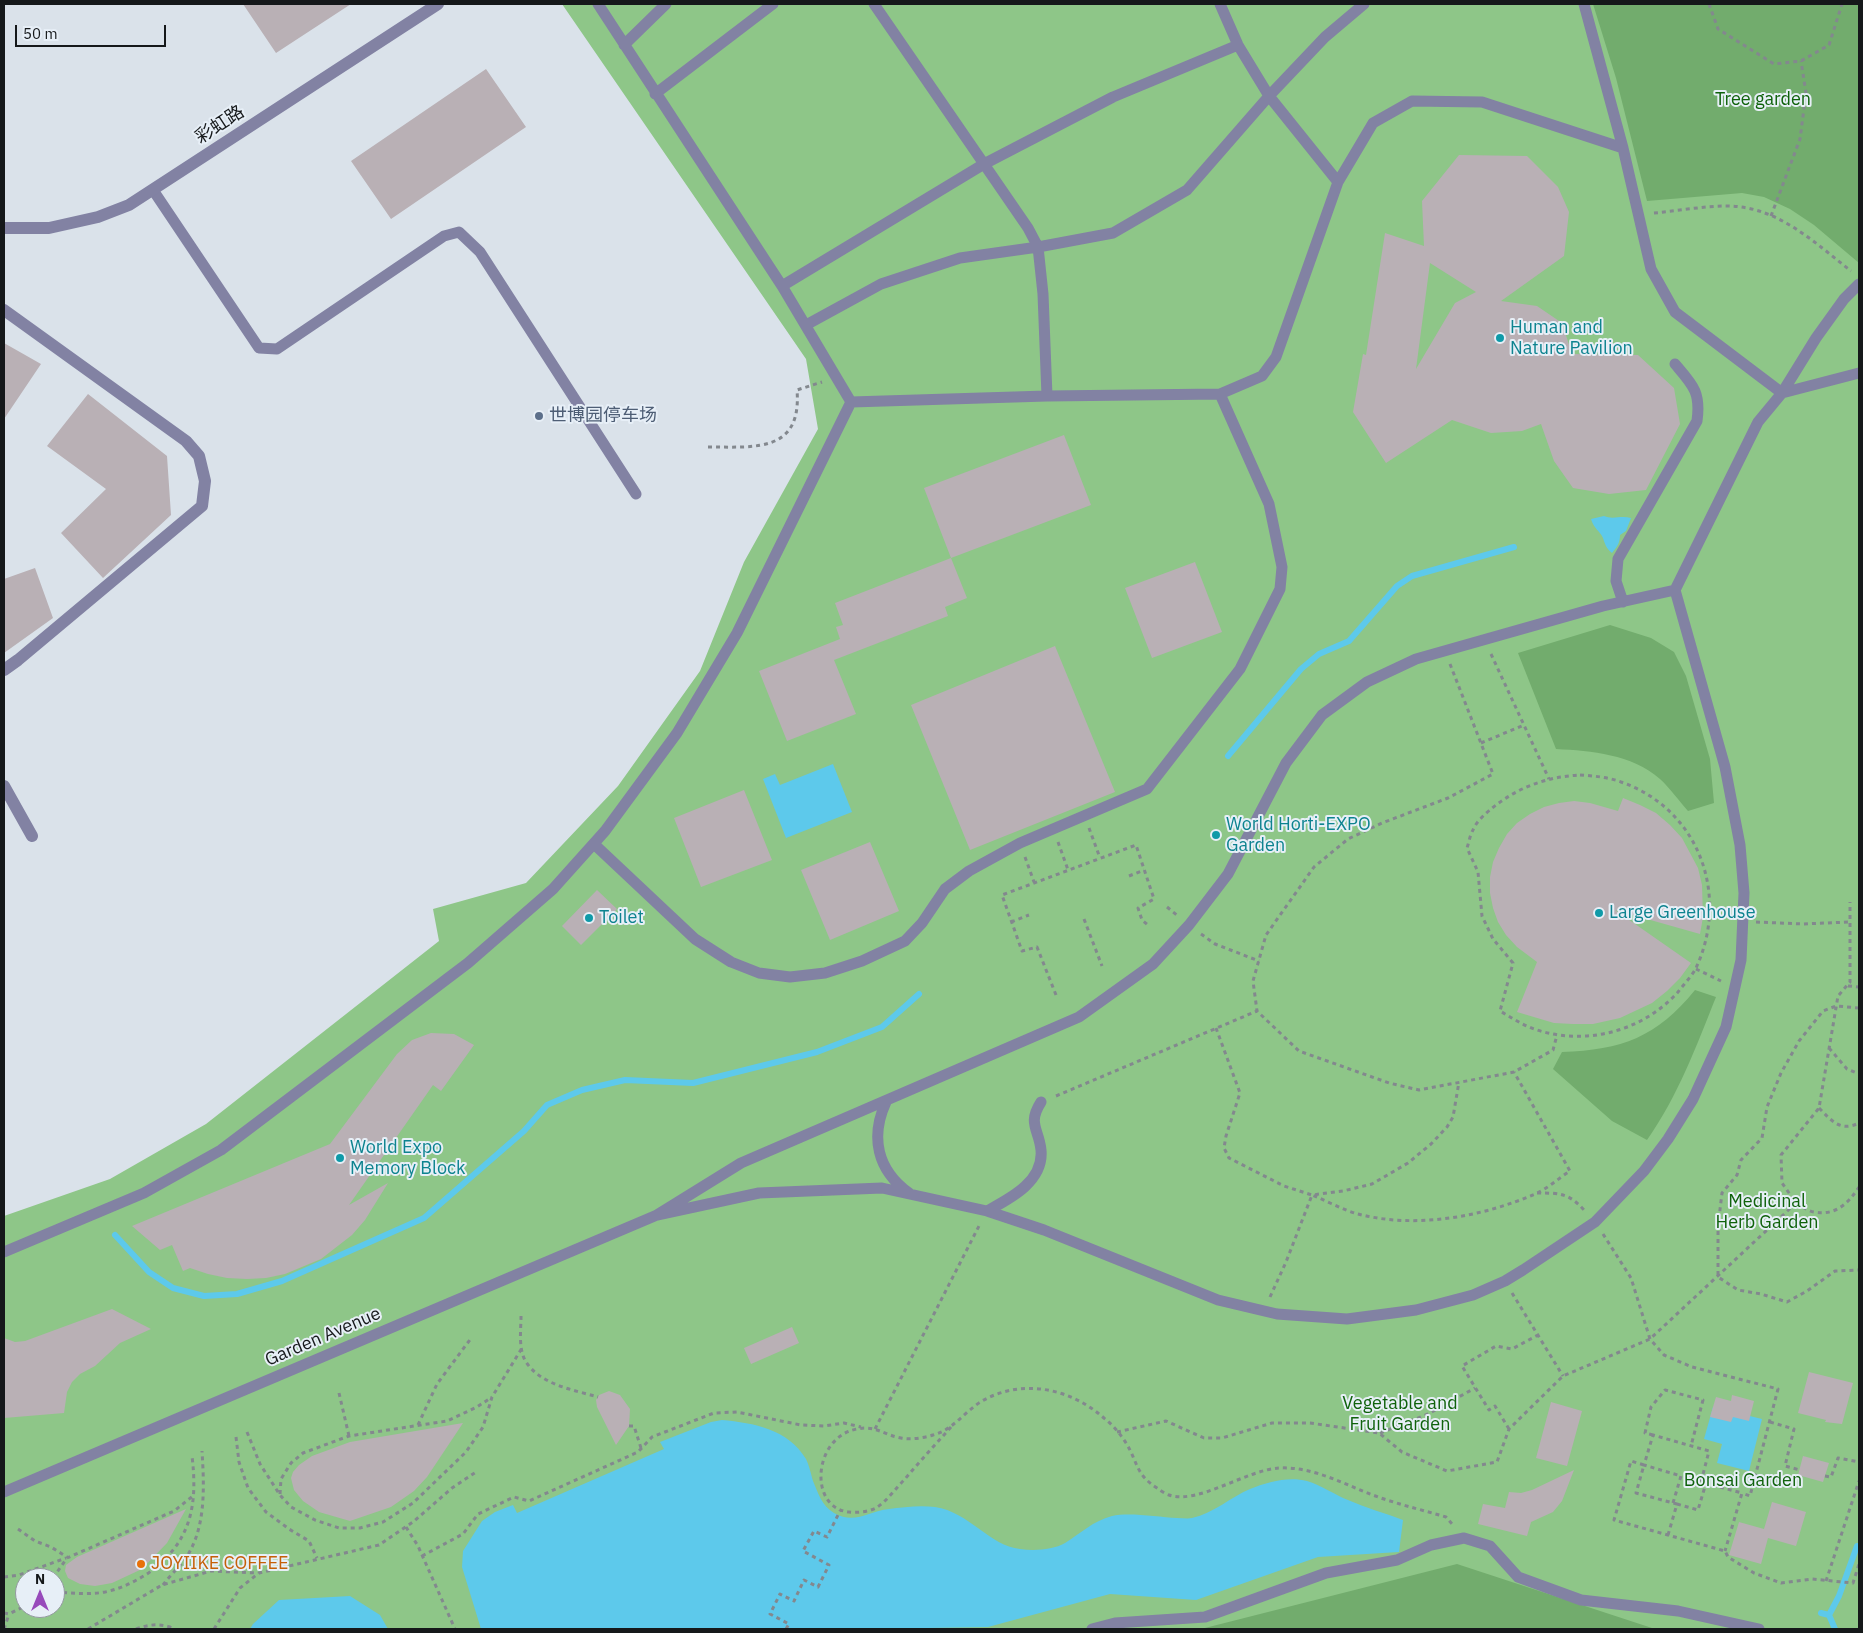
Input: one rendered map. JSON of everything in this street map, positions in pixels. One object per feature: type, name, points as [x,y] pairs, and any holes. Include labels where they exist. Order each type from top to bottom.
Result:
[{"type":"street","name":"彩虹路","points":[[4,228],[49,228],[98,217],[128,205],[430,6]]},
{"type":"street","points":[[4,310],[186,440],[200,456],[205,481],[202,506],[4,670]]},
{"type":"street","points":[[4,786],[32,836]]},
{"type":"lane","points":[[598,4],[782,286],[851,402]]},
{"type":"lane","points":[[624,45],[666,4]]},
{"type":"lane","points":[[655,94],[772,4]]},
{"type":"lane","points":[[874,4],[1028,228],[1038,248],[1043,294],[1047,396]]},
{"type":"lane","points":[[1220,4],[1238,45],[1269,96],[1338,182]]},
{"type":"lane","points":[[806,325],[881,284],[960,258],[1038,248],[1113,233],[1187,190],[1269,96],[1325,37],[1364,4]]},
{"type":"lane","points":[[1584,4],[1623,148],[1651,269],[1675,312],[1782,393]]},
{"type":"lane","points":[[782,286],[984,164],[1113,97],[1238,45]]},
{"type":"lane","points":[[851,402],[1047,396],[1220,394],[1262,376],[1276,357],[1338,182],[1373,123],[1412,101],[1482,102],[1623,148]]},
{"type":"lane","points":[[153,190],[259,348],[277,348],[444,236],[459,232],[480,252],[636,494]]},
{"type":"lane","points":[[657,1215],[759,1193],[882,1188],[987,1211],[1044,1230],[1218,1300],[1277,1314],[1347,1319],[1416,1310],[1473,1295],[1505,1281],[1595,1222],[1644,1171],[1668,1139],[1693,1099],[1726,1027],[1741,960],[1744,893],[1740,845],[1725,767],[1675,590],[1758,422],[1782,393],[1816,338],[1844,298],[1859,284]]},
{"type":"lane","points":[[1624,602],[1616,581],[1618,559],[1697,421],[1699,406],[1693,384],[1675,364]]},
{"type":"lane","points":[[1782,393],[1859,372]]},
{"type":"lane","points":[[594,844],[695,939],[731,962],[759,973],[790,976],[825,973],[862,961],[905,941],[922,923],[945,889],[969,871],[1020,843],[1147,789],[1240,669],[1280,589],[1282,567],[1269,504],[1220,394]]},
{"type":"lane","points":[[4,1252],[144,1193],[222,1150],[468,963],[553,888],[605,831],[677,733],[737,633],[851,402]]},
{"type":"lane","points":[[657,1215],[741,1163],[1079,1017],[1153,964],[1189,925],[1228,874],[1286,763],[1322,715],[1367,682],[1416,659],[1624,602],[1675,590]]},
{"type":"lane","points":[[886,1102],[878,1124],[878,1148],[882,1160],[894,1180],[913,1195]]},
{"type":"lane","points":[[987,1211],[1015,1196],[1033,1179],[1039,1164],[1041,1151],[1034,1127],[1034,1113],[1041,1102]]},
{"type":"lane","name":"Garden Avenue","points":[[4,1492],[657,1215]]},
{"type":"lane","points":[[1092,1629],[1115,1623],[1205,1617],[1326,1573],[1397,1560],[1431,1545],[1464,1538],[1490,1546],[1518,1577],[1581,1600],[1678,1610],[1759,1629]]},
{"type":"path","points":[[1709,4],[1718,28],[1774,64],[1801,61],[1829,45],[1842,4]]},
{"type":"path","points":[[1771,216],[1800,139],[1806,93],[1801,61]]},
{"type":"path","points":[[1638,214],[1728,206],[1759,210],[1796,228],[1853,273]]},
{"type":"path","points":[[708,447],[755,447],[772,442],[788,433],[795,422],[798,403],[797,390],[837,378]]},
{"type":"path","points":[[1484,640],[1550,779]]},
{"type":"path","points":[[1445,651],[1493,774],[1448,798],[1348,838],[1314,867],[1266,935],[1253,980],[1257,1011],[1299,1051],[1389,1083],[1419,1090],[1514,1072],[1553,1050],[1556,1035]]},
{"type":"path","points":[[1481,743],[1524,725]]},
{"type":"path","points":[[1580,775],[1601,777],[1621,782],[1640,790],[1658,801],[1686,830],[1700,854],[1709,887],[1710,908],[1708,928],[1696,970],[1671,1000],[1655,1013],[1618,1031],[1598,1036],[1556,1035],[1518,1022],[1500,1011],[1513,963],[1493,939],[1482,916],[1478,872],[1467,848],[1473,828],[1487,812],[1520,788],[1550,779],[1580,775]]},
{"type":"path","points":[[1085,816],[1100,858]]},
{"type":"path","points":[[1053,829],[1068,870]]},
{"type":"path","points":[[1020,843],[1034,882]]},
{"type":"path","points":[[1056,995],[1037,947],[1022,951],[1002,895],[1136,845],[1154,899],[1138,908],[1142,920],[1149,926]]},
{"type":"path","points":[[1129,876],[1144,870]]},
{"type":"path","points":[[1850,902],[1850,982],[1838,996],[1819,1108],[1781,1155],[1782,1183],[1796,1203],[1813,1212],[1832,1212],[1850,1202],[1859,1188]]},
{"type":"path","points":[[1168,907],[1215,944],[1259,961]]},
{"type":"path","points":[[1011,922],[1029,915]]},
{"type":"path","points":[[1084,919],[1102,966]]},
{"type":"path","points":[[1744,921],[1803,924],[1850,922]]},
{"type":"path","points":[[1696,970],[1735,987]]},
{"type":"path","points":[[1847,986],[1859,987]]},
{"type":"path","points":[[1718,1277],[1718,1226],[1722,1193],[1737,1175],[1741,1160],[1762,1138],[1767,1108],[1781,1073],[1799,1041],[1823,1011],[1836,1006],[1859,1008]]},
{"type":"path","points":[[1041,1102],[1257,1011]]},
{"type":"path","points":[[1216,1028],[1240,1093],[1226,1136],[1224,1148],[1229,1158],[1284,1186],[1358,1214],[1397,1220],[1436,1219],[1474,1215],[1537,1194],[1570,1171],[1514,1072]]},
{"type":"path","points":[[1829,1048],[1847,1068],[1859,1074]]},
{"type":"path","points":[[1312,1195],[1343,1192],[1372,1184],[1408,1163],[1431,1144],[1447,1127],[1453,1116],[1459,1082]]},
{"type":"path","points":[[1819,1108],[1836,1125],[1852,1126],[1859,1123]]},
{"type":"path","points":[[1537,1194],[1557,1194],[1574,1200],[1595,1222],[1630,1278],[1650,1339],[1664,1355],[1692,1367],[1778,1389],[1750,1496],[1701,1482],[1709,1451],[1691,1446],[1653,1435],[1645,1433],[1651,1407],[1665,1390],[1703,1400],[1691,1446]]},
{"type":"path","points":[[1263,1311],[1286,1262],[1312,1195]]},
{"type":"path","points":[[1379,1433],[1402,1452],[1447,1470],[1497,1462],[1509,1428],[1563,1376],[1650,1339],[1796,1203]]},
{"type":"path","points":[[875,1428],[987,1211]]},
{"type":"path","points":[[1718,1277],[1738,1290],[1761,1294],[1787,1302],[1835,1271],[1859,1270]]},
{"type":"path","points":[[1505,1281],[1563,1376]]},
{"type":"path","points":[[521,1316],[522,1348],[526,1361],[537,1373],[553,1384],[598,1397]]},
{"type":"path","points":[[1509,1428],[1495,1406],[1489,1410],[1462,1366],[1496,1346],[1512,1349],[1538,1335]]},
{"type":"path","points":[[417,1425],[437,1384],[472,1336]]},
{"type":"path","points":[[247,1432],[260,1464],[280,1495],[291,1508],[315,1520],[339,1528],[360,1528],[383,1522],[413,1503],[466,1452],[483,1427],[492,1397],[522,1348]]},
{"type":"path","points":[[951,1427],[934,1435],[916,1439],[900,1438],[875,1428],[852,1430],[842,1434],[833,1441],[822,1461],[820,1472],[825,1494],[840,1511],[858,1513],[875,1508],[888,1497],[951,1427],[980,1402],[1003,1391],[1032,1388],[1061,1392],[1089,1406],[1107,1420],[1126,1444],[1139,1472],[1151,1484],[1169,1495],[1190,1497],[1260,1471],[1280,1468],[1306,1469],[1384,1499],[1446,1517],[1464,1538]]},
{"type":"path","points":[[1117,1432],[1166,1421],[1204,1438],[1222,1438],[1272,1423],[1310,1423],[1379,1433],[1428,1414],[1476,1388]]},
{"type":"path","points":[[339,1393],[349,1436]]},
{"type":"path","points":[[280,1495],[282,1479],[291,1463],[303,1453],[349,1436],[447,1421],[477,1407],[492,1397]]},
{"type":"path","points":[[422,1556],[462,1534],[478,1514],[514,1497],[529,1501],[638,1452],[652,1437],[714,1413],[737,1412],[801,1425],[824,1426],[844,1424],[864,1428]]},
{"type":"path","points":[[1770,1422],[1794,1428],[1785,1466],[1800,1470]]},
{"type":"path","points":[[630,1426],[634,1426],[641,1449]]},
{"type":"path","points":[[1653,1435],[1636,1493],[1698,1510],[1706,1483]]},
{"type":"path","points":[[236,1437],[239,1462],[248,1488],[266,1512],[309,1541],[317,1558]]},
{"type":"path","points":[[162,1585],[190,1552],[202,1516],[204,1483],[202,1451]]},
{"type":"path","points":[[65,1593],[83,1594],[106,1592],[132,1583],[156,1567],[173,1551],[186,1530],[194,1495],[195,1483],[192,1456]]},
{"type":"path","points":[[1825,1476],[1831,1477],[1838,1458],[1859,1462]]},
{"type":"path","points":[[1668,1535],[1681,1476],[1631,1462],[1614,1520],[1725,1552],[1728,1557],[1754,1573],[1781,1583],[1812,1579],[1853,1583],[1859,1564]]},
{"type":"path","points":[[88,1629],[162,1585],[211,1571],[258,1573],[379,1545],[406,1527],[452,1488],[476,1472]]},
{"type":"path","points":[[1826,1581],[1859,1481]]},
{"type":"path","points":[[1725,1552],[1742,1493]]},
{"type":"path","points":[[4,1577],[19,1575],[67,1558],[174,1511],[194,1495]]},
{"type":"path","points":[[786,1629],[789,1624],[770,1614],[780,1594],[794,1601],[804,1580],[818,1587],[829,1564],[803,1552],[814,1531],[827,1537],[840,1511]]},
{"type":"path","points":[[406,1527],[422,1556],[455,1629]]},
{"type":"path","points":[[18,1529],[35,1541],[50,1547],[67,1558]]},
{"type":"path","points":[[60,1568],[67,1558]]},
{"type":"path","points":[[214,1629],[240,1588],[258,1573]]},
{"type":"path","points":[[4,1629],[9,1614],[15,1611]]},
{"type":"path","points":[[4,1612],[9,1614]]},
{"type":"path","points":[[136,1629],[160,1624],[172,1629]]},
{"type":"green space","name":"World Horti-EXPO Garden","points":[[562,4],[1859,4],[1859,1629],[4,1629],[4,1216],[110,1179],[206,1124],[439,941],[433,909],[526,883],[618,786],[700,671],[744,562],[818,429],[806,359]]},
{"type":"green space","name":"Tree garden","points":[[1593,4],[1859,4],[1859,263],[1814,225],[1790,209],[1764,197],[1742,193],[1647,201],[1616,78]]},
{"type":"green space","points":[[1610,625],[1651,638],[1674,652],[1686,676],[1710,759],[1714,803],[1688,811],[1660,779],[1637,764],[1611,755],[1556,749],[1518,653]]},
{"type":"green space","points":[[1695,990],[1716,997],[1694,1053],[1677,1089],[1647,1140],[1612,1121],[1553,1069],[1562,1052],[1583,1051],[1620,1044],[1652,1030],[1681,1006]]},
{"type":"green space","points":[[1457,1564],[1655,1629],[1201,1629]]},
{"type":"water","points":[[1604,516],[1631,518],[1626,531],[1620,535],[1618,545],[1612,553],[1607,548],[1591,519]]},
{"type":"water","points":[[833,764],[852,812],[786,838],[763,779],[775,774],[780,785]]},
{"type":"water","points":[[1713,1407],[1762,1419],[1749,1471],[1717,1463],[1722,1444],[1704,1439]]},
{"type":"water","points":[[722,1420],[746,1423],[769,1429],[790,1441],[806,1459],[823,1503],[834,1513],[848,1518],[894,1508],[935,1507],[958,1515],[1009,1547],[1025,1550],[1043,1549],[1065,1543],[1093,1524],[1112,1516],[1135,1515],[1192,1518],[1215,1509],[1257,1486],[1278,1480],[1293,1479],[1307,1481],[1355,1503],[1403,1520],[1399,1552],[1318,1557],[1196,1600],[1110,1594],[988,1627],[868,1629],[481,1629],[462,1567],[463,1551],[482,1521],[495,1512],[513,1505],[517,1513],[664,1449],[660,1442],[711,1422]]},
{"type":"water","points":[[350,1596],[380,1615],[388,1629],[250,1629],[279,1600]]},
{"type":"building","points":[[243,4],[351,4],[276,53]]},
{"type":"building","points":[[486,69],[526,127],[391,219],[351,161]]},
{"type":"building","name":"Human and Nature Pavilion","points":[[1459,155],[1527,156],[1558,187],[1569,212],[1564,256],[1501,301],[1537,306],[1562,323],[1572,354],[1638,355],[1674,388],[1680,424],[1646,490],[1609,494],[1573,488],[1554,461],[1541,424],[1522,431],[1491,433],[1452,420],[1386,463],[1353,412],[1363,354],[1366,355],[1385,233],[1424,246],[1422,201]],"holes":[[[1430,263],[1476,292],[1455,303],[1416,369]]]},
{"type":"building","points":[[4,343],[41,364],[4,419]]},
{"type":"building","points":[[88,394],[167,456],[171,515],[103,578],[61,533],[106,489],[47,446]]},
{"type":"building","points":[[1064,435],[1091,505],[951,558],[924,488]]},
{"type":"building","points":[[951,558],[967,598],[945,607],[948,616],[834,660],[856,714],[787,741],[759,671],[840,639],[836,627],[843,625],[835,603]]},
{"type":"building","points":[[1195,562],[1222,632],[1152,658],[1125,588]]},
{"type":"building","points":[[35,568],[53,618],[4,653],[4,579]]},
{"type":"building","points":[[1055,646],[1115,792],[970,850],[911,705]]},
{"type":"building","points":[[744,790],[772,860],[701,887],[674,818]]},
{"type":"building","name":"Large Greenhouse","points":[[1623,798],[1656,813],[1682,838],[1698,868],[1702,885],[1703,917],[1700,934],[1615,910],[1691,963],[1680,978],[1652,1003],[1620,1018],[1593,1024],[1554,1023],[1517,1012],[1537,962],[1517,947],[1506,935],[1498,922],[1493,908],[1490,893],[1490,877],[1493,862],[1499,848],[1507,834],[1517,823],[1544,807],[1574,801],[1590,803],[1618,811]]},
{"type":"building","points":[[870,842],[899,911],[830,940],[801,870]]},
{"type":"building","name":"Toilet","points":[[597,890],[617,909],[581,945],[562,926]]},
{"type":"building","name":"World Expo Memory Block","points":[[431,1033],[454,1034],[474,1045],[441,1091],[433,1085],[349,1205],[388,1183],[365,1220],[352,1235],[321,1259],[285,1274],[266,1278],[227,1278],[190,1268],[183,1271],[172,1245],[160,1250],[132,1226],[330,1144],[397,1054],[412,1040]]},
{"type":"building","points":[[112,1309],[151,1329],[120,1343],[95,1366],[80,1374],[72,1382],[67,1392],[64,1413],[4,1418],[4,1338],[15,1342],[25,1341]]},
{"type":"building","points":[[792,1327],[799,1343],[751,1364],[744,1348]]},
{"type":"building","points":[[1809,1372],[1853,1383],[1842,1424],[1825,1422],[1826,1420],[1798,1413]]},
{"type":"building","points":[[609,1391],[620,1395],[630,1409],[629,1426],[616,1445],[597,1407],[596,1400],[599,1395]]},
{"type":"building","points":[[1732,1395],[1754,1401],[1749,1421],[1733,1417],[1731,1422],[1710,1417],[1716,1397],[1731,1401]]},
{"type":"building","points":[[1551,1402],[1582,1411],[1567,1466],[1536,1458]]},
{"type":"building","points":[[463,1423],[427,1477],[414,1491],[391,1507],[350,1521],[319,1512],[303,1501],[294,1490],[291,1478],[293,1472],[312,1456],[350,1442]]},
{"type":"building","points":[[1803,1456],[1829,1463],[1823,1482],[1798,1475]]},
{"type":"building","points":[[1574,1470],[1562,1501],[1553,1512],[1531,1522],[1527,1536],[1478,1524],[1483,1504],[1505,1508],[1509,1492],[1521,1493],[1532,1490]]},
{"type":"building","points":[[1772,1502],[1806,1512],[1796,1546],[1768,1538],[1761,1564],[1729,1555],[1739,1522],[1764,1529]]},
{"type":"building","points":[[186,1509],[167,1543],[142,1569],[112,1583],[95,1586],[80,1584],[68,1578],[65,1571],[66,1565],[77,1557]]},
{"type":"waterway","points":[[1228,756],[1301,669],[1319,654],[1349,641],[1397,586],[1412,576],[1514,547]]},
{"type":"waterway","points":[[115,1235],[149,1272],[173,1288],[204,1296],[237,1294],[282,1281],[424,1218],[524,1131],[547,1105],[582,1090],[625,1080],[693,1083],[817,1052],[882,1027],[919,994]]},
{"type":"waterway","points":[[1821,1613],[1829,1615],[1839,1596],[1857,1546],[1859,1546]]},
{"type":"waterway","points":[[1829,1615],[1835,1629]]},
{"type":"place","name":"Human and Nature Pavilion","points":[[1500,338]]},
{"type":"place","name":"世博园停车场","points":[[539,416]]},
{"type":"place","name":"World Horti-EXPO Garden","points":[[1216,835]]},
{"type":"place","name":"Large Greenhouse","points":[[1599,913]]},
{"type":"place","name":"Toilet","points":[[589,918]]},
{"type":"place","name":"World Expo Memory Block","points":[[340,1158]]},
{"type":"place","name":"JOYIIKE COFFEE","points":[[141,1564]]},
{"type":"park label","name":"Medicinal Herb Garden","points":[[1767,1212]]},
{"type":"park label","name":"Vegetable and Fruit Garden","points":[[1400,1414]]},
{"type":"park label","name":"Bonsai Garden","points":[[1743,1481]]}]
